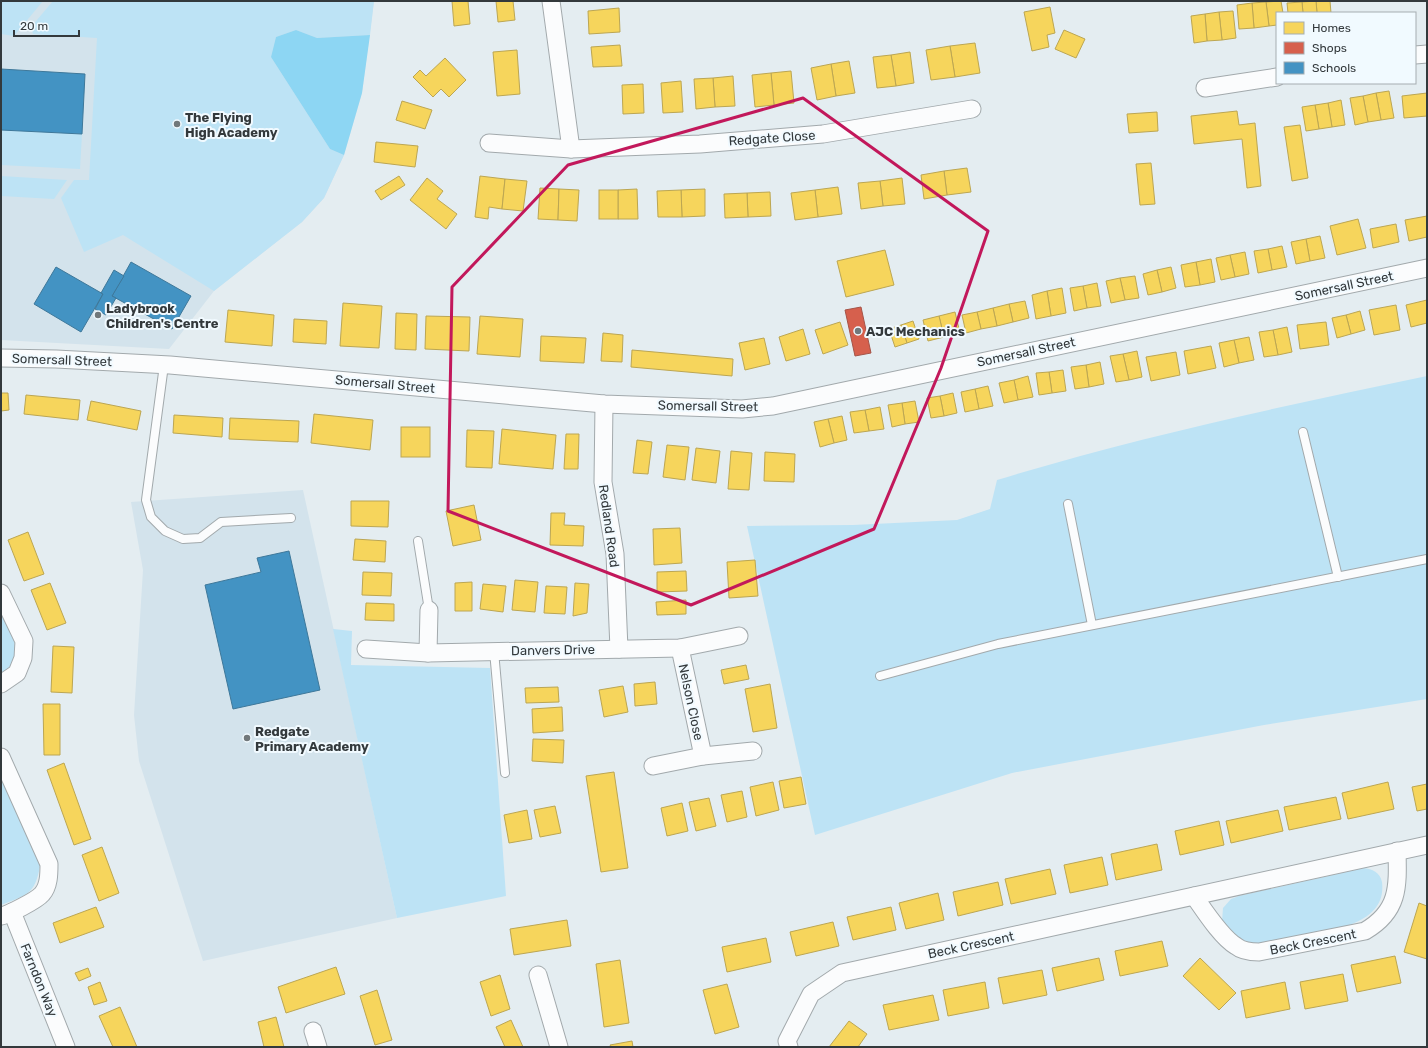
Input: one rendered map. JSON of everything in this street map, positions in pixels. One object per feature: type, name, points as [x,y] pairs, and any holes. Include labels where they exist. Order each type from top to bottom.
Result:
[{"type":"street","points":[[551,1],[571,149]]},
{"type":"street","points":[[1416,56],[1427,54]]},
{"type":"street","points":[[1205,88],[1276,77]]},
{"type":"street","name":"Redgate Close","points":[[489,142],[571,149],[700,144],[823,134],[972,109]]},
{"type":"street","name":"Somersall Street","points":[[1,358],[56,358],[164,365],[604,404],[742,409],[773,406],[1427,268]]},
{"type":"street","name":"Redland Road","points":[[604,404],[603,482],[615,554],[619,649]]},
{"type":"street","points":[[1,593],[24,641],[24,658],[17,673],[1,684]]},
{"type":"street","points":[[428,653],[429,610]]},
{"type":"street","name":"Danvers Drive","points":[[366,649],[428,653],[680,648],[740,636]]},
{"type":"street","name":"Nelson Close","points":[[680,648],[703,756]]},
{"type":"street","name":"Nelson Close","points":[[653,766],[703,756],[753,751]]},
{"type":"street","points":[[1,757],[49,864],[48,879],[42,894],[7,914]]},
{"type":"street","name":"Beck Crescent","points":[[789,1047],[787,1041],[811,994],[842,973],[1427,845]]},
{"type":"street","name":"Beck Crescent","points":[[1194,896],[1212,921],[1235,946],[1247,951],[1260,952],[1365,931],[1378,923],[1390,910],[1398,879],[1397,852]]},
{"type":"street","name":"Farndon Way","points":[[7,914],[66,1047]]},
{"type":"street","points":[[538,975],[559,1047]]},
{"type":"lane","points":[[164,365],[146,500],[151,517],[165,530],[184,539],[200,538],[221,522],[291,518]]},
{"type":"lane","points":[[1304,432],[1338,576]]},
{"type":"lane","points":[[1068,504],[1092,626]]},
{"type":"lane","points":[[418,541],[429,610]]},
{"type":"lane","points":[[880,676],[998,644],[1427,559]]},
{"type":"lane","points":[[494,651],[505,773]]},
{"type":"highlighted area","points":[[803,98],[988,231],[941,368],[874,529],[691,605],[448,511],[452,287],[568,165]]},
{"type":"shaded area","name":"The Flying High Academy","points":[[1,1],[374,1],[362,93],[344,155],[324,198],[302,222],[214,291],[169,349],[1,340]]},
{"type":"shaded area","points":[[1,1],[43,1],[14,36],[1,34]]},
{"type":"shaded area","name":"The Flying High Academy","points":[[53,1],[374,1],[370,35],[317,38],[296,30],[276,37],[271,57],[330,149],[344,155],[324,198],[302,222],[214,291],[123,235],[84,252],[61,198],[74,180],[89,180],[97,38],[33,34],[31,27]]},
{"type":"shaded area","points":[[296,30],[317,38],[370,35],[362,93],[344,155],[330,149],[271,57],[276,37]]},
{"type":"shaded area","points":[[1,130],[82,134],[80,169],[1,165]]},
{"type":"shaded area","points":[[1,176],[67,180],[54,199],[1,196]]},
{"type":"shaded area","points":[[1427,376],[1427,699],[1264,725],[1012,773],[815,835],[747,526],[853,525],[957,520],[990,509],[997,480],[1050,464],[1157,436]]},
{"type":"shaded area","name":"Redgate Primary Academy","points":[[303,490],[397,918],[203,961],[139,761],[134,715],[143,570],[131,502]]},
{"type":"shaded area","points":[[1,611],[13,637],[15,652],[14,660],[1,675]]},
{"type":"shaded area","points":[[333,629],[352,631],[351,665],[490,668],[506,896],[397,918]]},
{"type":"shaded area","points":[[1,775],[40,866],[35,883],[28,893],[1,905]]},
{"type":"shaded area","points":[[1364,868],[1378,873],[1382,882],[1381,896],[1377,906],[1369,915],[1346,926],[1321,933],[1258,945],[1242,940],[1222,922],[1223,908],[1231,899]]},
{"type":"building: Homes","points":[[452,1],[468,1],[470,24],[454,26]]},
{"type":"building: Homes","points":[[496,1],[513,1],[515,20],[498,22]]},
{"type":"building: Homes","points":[[1281,1],[1283,12],[1276,12],[1276,25],[1269,26],[1266,2]]},
{"type":"building: Homes","points":[[1316,1],[1330,1],[1331,12],[1317,12]]},
{"type":"building: Homes","points":[[1316,1],[1317,12],[1303,12],[1302,2]]},
{"type":"building: Homes","points":[[1266,2],[1269,26],[1254,28],[1252,3]]},
{"type":"building: Homes","points":[[1302,2],[1303,12],[1288,12],[1287,3]]},
{"type":"building: Homes","points":[[1252,3],[1254,28],[1239,29],[1237,5]]},
{"type":"building: Homes","points":[[1050,7],[1055,33],[1047,35],[1049,47],[1032,51],[1024,12]]},
{"type":"building: Homes","points":[[619,8],[620,32],[589,34],[588,11]]},
{"type":"building: Homes","points":[[1233,11],[1236,38],[1222,40],[1219,12]]},
{"type":"building: Homes","points":[[1219,12],[1222,40],[1207,41],[1205,14]]},
{"type":"building: Homes","points":[[1205,14],[1207,41],[1194,43],[1191,16]]},
{"type":"building: Homes","points":[[1064,30],[1085,39],[1076,58],[1055,49]]},
{"type":"building: Homes","points":[[975,43],[980,73],[955,77],[950,46]]},
{"type":"building: Homes","points":[[620,45],[622,66],[593,67],[591,47]]},
{"type":"building: Homes","points":[[950,46],[955,77],[931,80],[926,50]]},
{"type":"building: Homes","points":[[517,50],[520,94],[497,96],[493,52]]},
{"type":"building: Homes","points":[[910,52],[914,83],[896,86],[891,55]]},
{"type":"building: Homes","points":[[891,55],[896,86],[877,88],[873,57]]},
{"type":"building: Homes","points":[[445,58],[466,80],[449,97],[441,89],[433,97],[413,77],[420,70],[426,76]]},
{"type":"building: Homes","points":[[849,61],[855,93],[836,96],[831,64]]},
{"type":"building: Homes","points":[[831,64],[836,96],[817,100],[811,68]]},
{"type":"building: Homes","points":[[791,71],[794,103],[774,105],[771,73]]},
{"type":"building: Homes","points":[[771,73],[774,105],[755,107],[752,75]]},
{"type":"building: Homes","points":[[733,76],[735,106],[715,107],[713,78]]},
{"type":"building: Homes","points":[[713,78],[715,107],[696,109],[694,79]]},
{"type":"building: Homes","points":[[681,81],[683,112],[663,113],[661,83]]},
{"type":"building: Homes","points":[[643,84],[644,113],[623,114],[622,85]]},
{"type":"building: Homes","points":[[1389,91],[1394,118],[1381,120],[1376,93]]},
{"type":"building: Homes","points":[[1376,93],[1381,120],[1368,122],[1363,96]]},
{"type":"building: Homes","points":[[1427,93],[1427,116],[1404,118],[1402,96]]},
{"type":"building: Homes","points":[[1363,96],[1368,122],[1355,125],[1350,98]]},
{"type":"building: Homes","points":[[1341,100],[1345,125],[1332,127],[1328,103]]},
{"type":"building: Homes","points":[[402,101],[432,110],[425,129],[396,120]]},
{"type":"building: Homes","points":[[1328,103],[1332,127],[1319,129],[1315,105]]},
{"type":"building: Homes","points":[[1315,105],[1319,129],[1306,131],[1302,107]]},
{"type":"building: Homes","points":[[1237,111],[1239,125],[1255,123],[1261,186],[1247,188],[1242,139],[1194,144],[1191,116]]},
{"type":"building: Homes","points":[[1157,112],[1158,131],[1129,133],[1127,114]]},
{"type":"building: Homes","points":[[1300,125],[1308,178],[1292,181],[1284,127]]},
{"type":"building: Homes","points":[[376,142],[418,146],[415,167],[374,162]]},
{"type":"building: Homes","points":[[1151,163],[1155,204],[1140,205],[1136,164]]},
{"type":"building: Homes","points":[[967,168],[971,192],[947,195],[944,171]]},
{"type":"building: Homes","points":[[944,171],[947,195],[924,199],[921,175]]},
{"type":"building: Homes","points":[[399,176],[405,185],[381,200],[375,191]]},
{"type":"building: Homes","points":[[480,176],[505,179],[502,209],[489,207],[488,219],[475,217]]},
{"type":"building: Homes","points":[[427,178],[443,191],[437,199],[457,214],[446,229],[410,200]]},
{"type":"building: Homes","points":[[902,178],[905,204],[883,206],[880,181]]},
{"type":"building: Homes","points":[[505,179],[527,181],[523,211],[502,209]]},
{"type":"building: Homes","points":[[880,181],[883,206],[861,209],[858,183]]},
{"type":"building: Homes","points":[[838,187],[842,214],[818,217],[815,190]]},
{"type":"building: Homes","points":[[540,188],[559,189],[558,220],[538,219]]},
{"type":"building: Homes","points":[[559,189],[579,190],[577,221],[558,220]]},
{"type":"building: Homes","points":[[637,189],[638,219],[618,219],[618,190]]},
{"type":"building: Homes","points":[[705,189],[705,216],[682,217],[681,190]]},
{"type":"building: Homes","points":[[599,190],[618,190],[618,219],[599,219]]},
{"type":"building: Homes","points":[[681,190],[682,217],[658,217],[657,191]]},
{"type":"building: Homes","points":[[815,190],[818,217],[795,220],[791,193]]},
{"type":"building: Homes","points":[[770,192],[771,216],[748,217],[747,193]]},
{"type":"building: Homes","points":[[747,193],[748,217],[725,218],[724,194]]},
{"type":"building: Homes","points":[[1427,216],[1427,237],[1409,241],[1405,220]]},
{"type":"building: Homes","points":[[1358,219],[1366,248],[1337,255],[1330,226]]},
{"type":"building: Homes","points":[[1396,224],[1399,242],[1373,248],[1370,229]]},
{"type":"building: Homes","points":[[1320,236],[1325,258],[1310,261],[1306,239]]},
{"type":"building: Homes","points":[[1306,239],[1310,261],[1296,264],[1291,242]]},
{"type":"building: Homes","points":[[1282,246],[1287,267],[1272,270],[1268,249]]},
{"type":"building: Homes","points":[[1268,249],[1272,270],[1258,273],[1254,251]]},
{"type":"building: Homes","points":[[885,250],[894,285],[846,297],[837,261]]},
{"type":"building: Homes","points":[[1245,252],[1249,274],[1235,277],[1230,255]]},
{"type":"building: Homes","points":[[1230,255],[1235,277],[1221,280],[1216,258]]},
{"type":"building: Homes","points":[[1211,259],[1215,282],[1200,285],[1196,262]]},
{"type":"building: Homes","points":[[1196,262],[1200,285],[1185,287],[1181,265]]},
{"type":"building: Homes","points":[[1171,267],[1176,288],[1162,292],[1157,270]]},
{"type":"building: Homes","points":[[1157,270],[1162,292],[1148,295],[1143,274]]},
{"type":"building: Homes","points":[[1135,276],[1139,298],[1125,300],[1120,278]]},
{"type":"building: Homes","points":[[1120,278],[1125,300],[1111,303],[1106,281]]},
{"type":"building: Homes","points":[[1097,283],[1101,306],[1087,308],[1083,286]]},
{"type":"building: Homes","points":[[1083,286],[1087,308],[1074,311],[1070,288]]},
{"type":"building: Homes","points":[[1062,288],[1066,313],[1051,316],[1047,291]]},
{"type":"building: Homes","points":[[1047,291],[1051,316],[1036,319],[1032,295]]},
{"type":"building: Homes","points":[[1427,300],[1427,323],[1411,327],[1406,305]]},
{"type":"building: Homes","points":[[1025,301],[1029,318],[1013,322],[1009,304]]},
{"type":"building: Homes","points":[[343,303],[382,306],[379,348],[340,346]]},
{"type":"building: Homes","points":[[1009,304],[1013,322],[997,326],[993,308]]},
{"type":"building: Homes","points":[[1396,305],[1400,330],[1374,335],[1369,310]]},
{"type":"building: Homes","points":[[993,308],[997,326],[981,329],[977,312]]},
{"type":"building: Homes","points":[[228,310],[274,315],[272,346],[225,342]]},
{"type":"building: Homes","points":[[1360,311],[1365,330],[1351,334],[1346,315]]},
{"type":"building: Homes","points":[[955,312],[960,333],[944,337],[939,316]]},
{"type":"building: Homes","points":[[977,312],[981,329],[966,333],[962,315]]},
{"type":"building: Homes","points":[[396,313],[417,314],[416,350],[395,349]]},
{"type":"building: Homes","points":[[1346,315],[1351,334],[1337,338],[1332,318]]},
{"type":"building: Homes","points":[[426,316],[470,317],[469,351],[425,349]]},
{"type":"building: Homes","points":[[480,316],[523,319],[520,357],[477,354]]},
{"type":"building: Homes","points":[[939,316],[944,337],[928,341],[923,320]]},
{"type":"building: Homes","points":[[294,319],[327,321],[326,344],[293,342]]},
{"type":"building: Homes","points":[[913,321],[919,339],[907,343],[901,325]]},
{"type":"building: Homes","points":[[840,322],[848,345],[823,354],[815,330]]},
{"type":"building: Homes","points":[[1326,322],[1329,345],[1300,349],[1297,325]]},
{"type":"building: Homes","points":[[901,325],[907,343],[895,347],[889,329]]},
{"type":"building: Homes","points":[[1287,327],[1292,352],[1278,355],[1273,330]]},
{"type":"building: Homes","points":[[803,329],[810,354],[786,361],[779,337]]},
{"type":"building: Homes","points":[[1273,330],[1278,355],[1264,357],[1259,332]]},
{"type":"building: Homes","points":[[603,333],[623,335],[622,362],[601,361]]},
{"type":"building: Homes","points":[[541,336],[586,338],[584,363],[540,361]]},
{"type":"building: Homes","points":[[1249,337],[1254,360],[1239,363],[1234,340]]},
{"type":"building: Homes","points":[[764,338],[770,364],[745,370],[739,343]]},
{"type":"building: Homes","points":[[1234,340],[1239,363],[1224,367],[1219,343]]},
{"type":"building: Homes","points":[[1211,346],[1216,368],[1188,374],[1184,351]]},
{"type":"building: Homes","points":[[632,350],[733,359],[732,376],[631,367]]},
{"type":"building: Homes","points":[[1137,351],[1142,377],[1129,380],[1123,354]]},
{"type":"building: Homes","points":[[1176,352],[1180,375],[1151,381],[1146,357]]},
{"type":"building: Homes","points":[[1123,354],[1129,380],[1116,382],[1110,356]]},
{"type":"building: Homes","points":[[1100,362],[1104,384],[1089,387],[1086,365]]},
{"type":"building: Homes","points":[[1086,365],[1089,387],[1075,389],[1071,367]]},
{"type":"building: Homes","points":[[1063,370],[1066,391],[1052,393],[1049,372]]},
{"type":"building: Homes","points":[[1049,372],[1052,393],[1039,395],[1036,373]]},
{"type":"building: Homes","points":[[1028,376],[1033,397],[1018,400],[1014,380]]},
{"type":"building: Homes","points":[[1014,380],[1018,400],[1004,403],[999,383]]},
{"type":"building: Homes","points":[[988,386],[993,406],[979,409],[975,389]]},
{"type":"building: Homes","points":[[975,389],[979,409],[965,412],[961,392]]},
{"type":"building: Homes","points":[[1,393],[8,393],[9,410],[1,411]]},
{"type":"building: Homes","points":[[953,393],[957,413],[944,416],[940,396]]},
{"type":"building: Homes","points":[[26,395],[80,400],[78,420],[24,414]]},
{"type":"building: Homes","points":[[940,396],[944,416],[931,418],[927,398]]},
{"type":"building: Homes","points":[[91,401],[141,411],[137,430],[87,420]]},
{"type":"building: Homes","points":[[915,401],[919,422],[905,424],[902,403]]},
{"type":"building: Homes","points":[[902,403],[905,424],[892,427],[888,405]]},
{"type":"building: Homes","points":[[880,407],[884,429],[869,431],[865,410]]},
{"type":"building: Homes","points":[[865,410],[869,431],[854,433],[850,412]]},
{"type":"building: Homes","points":[[314,414],[373,420],[370,450],[311,443]]},
{"type":"building: Homes","points":[[174,415],[223,418],[222,437],[173,433]]},
{"type":"building: Homes","points":[[842,416],[847,440],[834,443],[828,419]]},
{"type":"building: Homes","points":[[230,418],[299,421],[298,442],[229,439]]},
{"type":"building: Homes","points":[[828,419],[834,443],[820,447],[814,422]]},
{"type":"building: Homes","points":[[401,427],[430,427],[430,457],[401,457]]},
{"type":"building: Homes","points":[[502,429],[556,435],[553,469],[499,464]]},
{"type":"building: Homes","points":[[467,430],[494,431],[492,468],[466,467]]},
{"type":"building: Homes","points":[[566,434],[579,434],[578,469],[564,469]]},
{"type":"building: Homes","points":[[637,440],[652,442],[648,474],[633,473]]},
{"type":"building: Homes","points":[[667,445],[689,447],[685,480],[663,477]]},
{"type":"building: Homes","points":[[696,448],[720,451],[716,483],[692,480]]},
{"type":"building: Homes","points":[[731,451],[752,453],[749,490],[728,489]]},
{"type":"building: Homes","points":[[765,452],[795,454],[794,482],[764,481]]},
{"type":"building: Homes","points":[[351,501],[389,501],[388,527],[351,526]]},
{"type":"building: Homes","points":[[474,505],[481,540],[453,546],[446,511]]},
{"type":"building: Homes","points":[[551,513],[565,513],[564,525],[584,526],[583,546],[550,545]]},
{"type":"building: Homes","points":[[680,528],[682,563],[654,565],[653,529]]},
{"type":"building: Homes","points":[[28,532],[44,574],[24,581],[8,540]]},
{"type":"building: Homes","points":[[355,539],[386,541],[385,562],[353,560]]},
{"type":"building: Homes","points":[[755,560],[758,596],[729,598],[727,562]]},
{"type":"building: Homes","points":[[686,571],[687,591],[657,592],[657,572]]},
{"type":"building: Homes","points":[[363,572],[392,573],[391,596],[362,595]]},
{"type":"building: Homes","points":[[515,580],[538,582],[535,612],[512,610]]},
{"type":"building: Homes","points":[[472,582],[472,611],[455,611],[455,583]]},
{"type":"building: Homes","points":[[50,583],[66,623],[47,630],[31,590]]},
{"type":"building: Homes","points":[[575,583],[589,584],[587,613],[573,616]]},
{"type":"building: Homes","points":[[483,584],[506,586],[503,612],[480,609]]},
{"type":"building: Homes","points":[[546,586],[567,587],[565,614],[544,613]]},
{"type":"building: Homes","points":[[686,600],[686,614],[657,615],[656,602]]},
{"type":"building: Homes","points":[[366,603],[394,604],[394,621],[365,620]]},
{"type":"building: Homes","points":[[53,646],[74,647],[72,693],[51,692]]},
{"type":"building: Homes","points":[[746,665],[749,679],[724,684],[721,670]]},
{"type":"building: Homes","points":[[655,682],[657,704],[635,706],[634,684]]},
{"type":"building: Homes","points":[[770,684],[777,728],[753,732],[745,689]]},
{"type":"building: Homes","points":[[623,686],[628,712],[604,717],[599,690]]},
{"type":"building: Homes","points":[[558,687],[559,702],[526,703],[525,688]]},
{"type":"building: Homes","points":[[43,704],[60,704],[60,755],[44,755]]},
{"type":"building: Homes","points":[[562,707],[563,731],[533,733],[532,709]]},
{"type":"building: Homes","points":[[533,739],[564,740],[563,763],[532,761]]},
{"type":"building: Homes","points":[[64,763],[91,839],[74,845],[47,770]]},
{"type":"building: Homes","points":[[614,772],[628,868],[601,872],[586,776]]},
{"type":"building: Homes","points":[[801,777],[806,804],[784,808],[779,781]]},
{"type":"building: Homes","points":[[773,782],[779,810],[756,816],[750,787]]},
{"type":"building: Homes","points":[[1388,782],[1394,809],[1348,819],[1342,793]]},
{"type":"building: Homes","points":[[1427,784],[1427,809],[1417,811],[1412,787]]},
{"type":"building: Homes","points":[[742,791],[747,817],[727,822],[721,795]]},
{"type":"building: Homes","points":[[1336,797],[1341,819],[1289,830],[1284,807]]},
{"type":"building: Homes","points":[[709,798],[716,826],[696,831],[689,802]]},
{"type":"building: Homes","points":[[682,803],[688,831],[667,836],[661,808]]},
{"type":"building: Homes","points":[[555,806],[561,833],[540,837],[534,810]]},
{"type":"building: Homes","points":[[527,810],[532,839],[509,843],[504,815]]},
{"type":"building: Homes","points":[[1278,810],[1283,831],[1231,843],[1226,821]]},
{"type":"building: Homes","points":[[1219,821],[1224,845],[1180,855],[1175,831]]},
{"type":"building: Homes","points":[[1157,844],[1162,870],[1116,880],[1111,854]]},
{"type":"building: Homes","points":[[102,847],[119,893],[99,901],[82,855]]},
{"type":"building: Homes","points":[[1102,857],[1108,885],[1070,893],[1064,865]]},
{"type":"building: Homes","points":[[1050,869],[1056,894],[1011,904],[1005,879]]},
{"type":"building: Homes","points":[[998,882],[1003,905],[958,916],[953,892]]},
{"type":"building: Homes","points":[[938,893],[944,920],[906,929],[899,903]]},
{"type":"building: Homes","points":[[1419,903],[1427,906],[1427,959],[1404,952]]},
{"type":"building: Homes","points":[[96,907],[104,927],[60,943],[53,923]]},
{"type":"building: Homes","points":[[891,907],[896,930],[853,940],[847,917]]},
{"type":"building: Homes","points":[[567,920],[571,946],[514,955],[510,929]]},
{"type":"building: Homes","points":[[833,922],[839,946],[796,956],[790,932]]},
{"type":"building: Homes","points":[[766,938],[771,962],[727,972],[722,947]]},
{"type":"building: Homes","points":[[1162,941],[1168,966],[1120,976],[1115,951]]},
{"type":"building: Homes","points":[[1395,956],[1401,983],[1357,992],[1351,965]]},
{"type":"building: Homes","points":[[1099,958],[1104,980],[1057,991],[1052,968]]},
{"type":"building: Homes","points":[[1200,958],[1236,993],[1219,1010],[1183,976]]},
{"type":"building: Homes","points":[[620,960],[629,1023],[604,1027],[596,964]]},
{"type":"building: Homes","points":[[336,967],[345,994],[286,1013],[278,987]]},
{"type":"building: Homes","points":[[88,968],[91,976],[79,981],[75,973]]},
{"type":"building: Homes","points":[[1042,970],[1047,995],[1003,1004],[998,978]]},
{"type":"building: Homes","points":[[1343,974],[1348,1001],[1305,1009],[1300,982]]},
{"type":"building: Homes","points":[[500,975],[510,1009],[491,1016],[480,982]]},
{"type":"building: Homes","points":[[100,982],[107,1001],[94,1005],[88,987]]},
{"type":"building: Homes","points":[[985,982],[989,1008],[948,1016],[943,990]]},
{"type":"building: Homes","points":[[1285,982],[1290,1009],[1246,1018],[1241,991]]},
{"type":"building: Homes","points":[[727,984],[739,1027],[715,1034],[703,990]]},
{"type":"building: Homes","points":[[377,990],[392,1040],[375,1045],[360,996]]},
{"type":"building: Homes","points":[[933,995],[939,1020],[889,1030],[883,1005]]},
{"type":"building: Homes","points":[[120,1007],[137,1047],[113,1047],[99,1016]]},
{"type":"building: Homes","points":[[276,1017],[284,1047],[264,1047],[258,1022]]},
{"type":"building: Homes","points":[[511,1020],[523,1047],[505,1047],[496,1027]]},
{"type":"building: Homes","points":[[849,1021],[867,1034],[858,1047],[829,1047]]},
{"type":"building: Homes","points":[[632,1041],[633,1047],[611,1047],[610,1045]]},
{"type":"building: Shops","name":"AJC Mechanics","points":[[861,307],[871,353],[855,356],[845,310]]},
{"type":"building: Schools","points":[[1,69],[85,74],[82,134],[1,130]]},
{"type":"building: Schools","points":[[131,262],[191,296],[172,329],[112,296]]},
{"type":"building: Schools","points":[[56,267],[103,294],[81,332],[34,304]]},
{"type":"building: Schools","points":[[114,270],[124,276],[112,296],[116,298],[106,315],[95,309],[103,294],[101,293]]},
{"type":"building: Schools","points":[[289,551],[320,690],[233,709],[205,585],[261,572],[257,558]]},
{"type":"place","name":"The Flying High Academy","points":[[177,124]]},
{"type":"place","name":"Ladybrook Children's Centre","points":[[98,315]]},
{"type":"place","name":"AJC Mechanics","points":[[858,331]]},
{"type":"place","name":"Redgate Primary Academy","points":[[247,738]]}]
